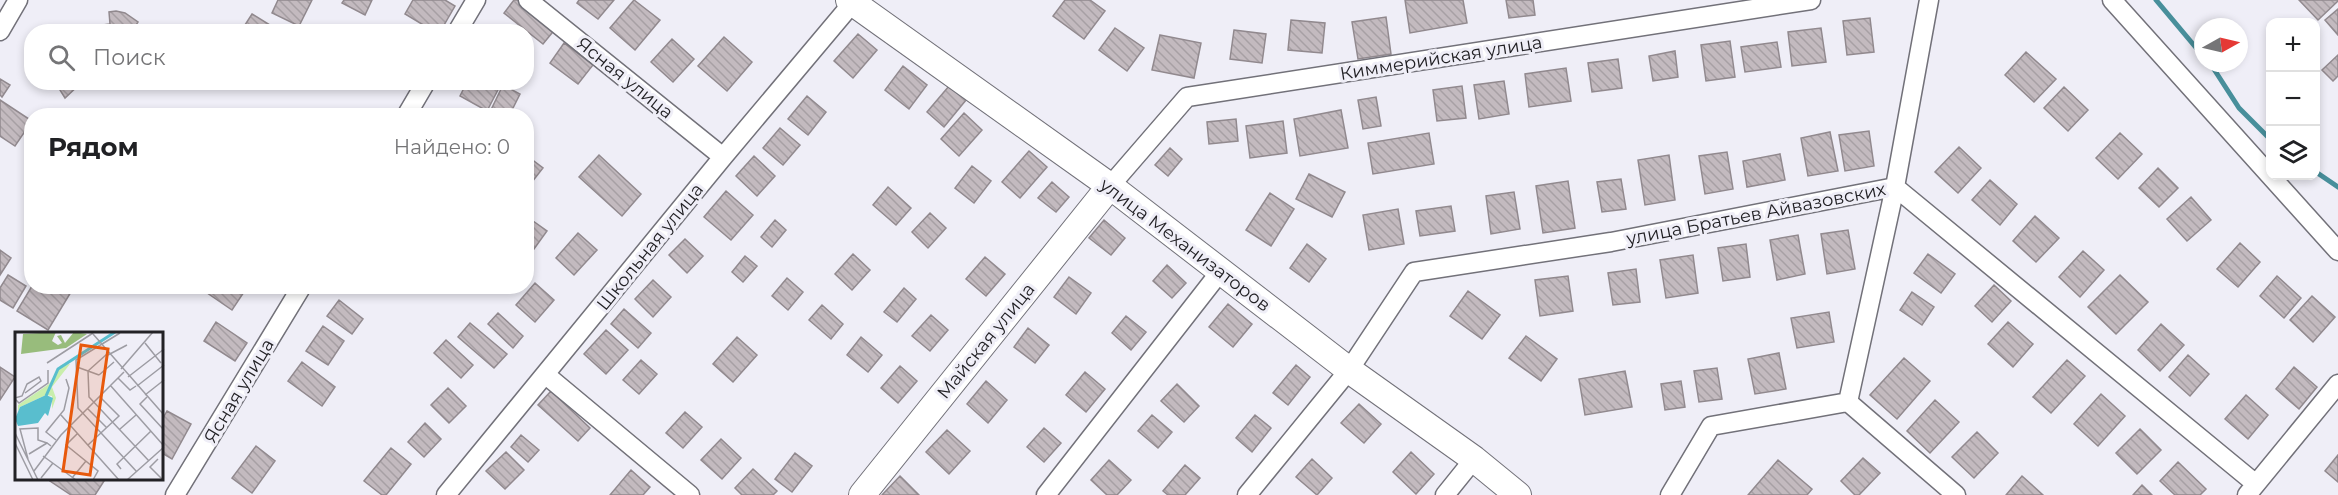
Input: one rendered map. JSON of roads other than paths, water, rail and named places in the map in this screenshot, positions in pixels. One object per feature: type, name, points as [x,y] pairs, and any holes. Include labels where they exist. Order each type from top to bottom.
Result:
[{"type":"street","points":[[0,31],[18,0]]},
{"type":"street","points":[[462,24],[476,0]]},
{"type":"street","name":"Ясная улица","points":[[528,0],[723,157]]},
{"type":"street","name":"Киммерийская улица","points":[[1110,186],[1187,97],[1811,0]]},
{"type":"street","points":[[1848,402],[1895,187],[1929,0]]},
{"type":"street","points":[[2112,0],[2338,251]]},
{"type":"street","name":"Школьная улица","points":[[446,495],[852,1]]},
{"type":"street","name":"улица Механизаторов","points":[[852,1],[1110,186],[1349,370],[1474,459],[1518,495]]},
{"type":"street","points":[[411,108],[421,90]]},
{"type":"street","name":"Майская улица","points":[[862,495],[1110,186]]},
{"type":"street","name":"улица Братьев Айвазовских","points":[[1247,495],[1349,370],[1414,272],[1611,242],[1895,187],[2252,490]]},
{"type":"street","points":[[1046,495],[1220,272]]},
{"type":"street","name":"Ясная улица","points":[[175,495],[297,294]]},
{"type":"street","points":[[546,375],[690,495]]},
{"type":"street","points":[[2252,490],[2338,384]]},
{"type":"street","points":[[1670,495],[1711,426],[1848,402]]},
{"type":"street","points":[[1848,402],[1956,495]]},
{"type":"street","points":[[1445,495],[1474,459]]},
{"type":"waterway","points":[[2156,0],[2194,45]]},
{"type":"waterway","points":[[2216,72],[2239,108],[2266,135]]},
{"type":"waterway","points":[[2320,175],[2338,187]]}]
